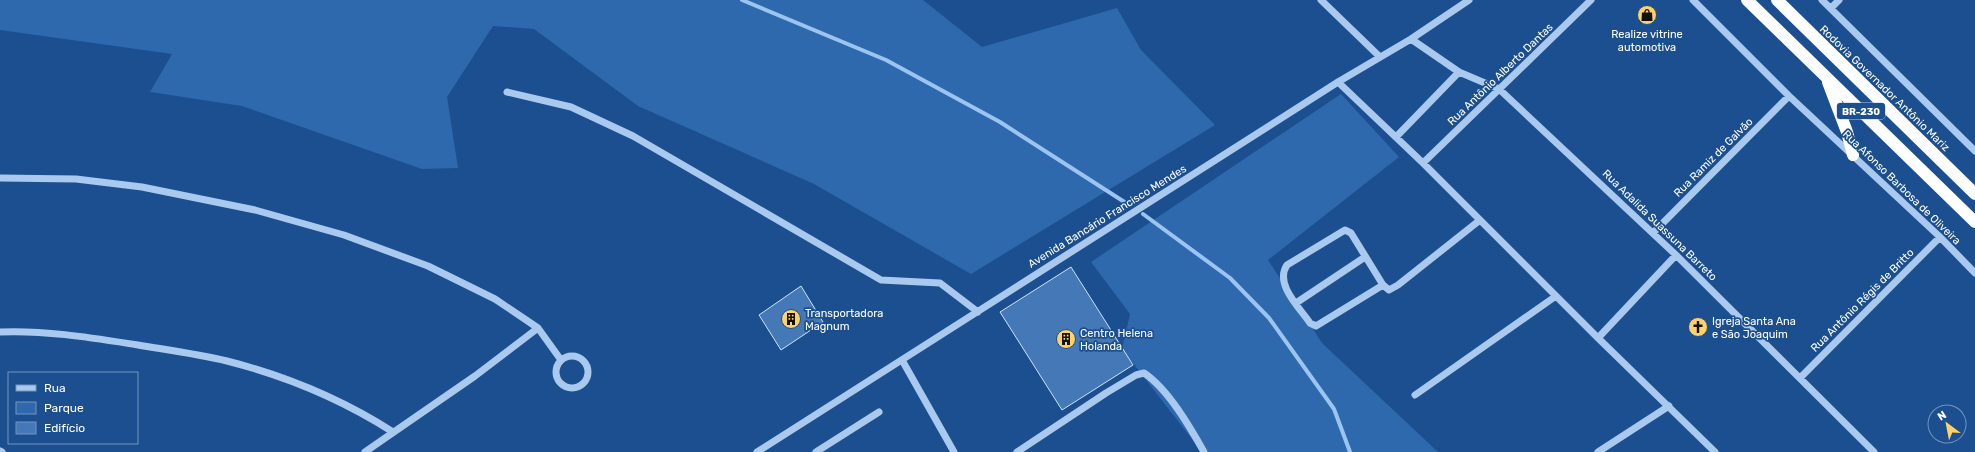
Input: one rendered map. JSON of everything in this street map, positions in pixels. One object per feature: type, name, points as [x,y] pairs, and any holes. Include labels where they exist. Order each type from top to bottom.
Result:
[{"type":"highway","name":"BR-230","points":[[1747,0],[1975,222]]},
{"type":"highway","name":"Rodovia Governador Antônio Mariz","points":[[1777,0],[1975,194]]},
{"type":"highway","points":[[1826,78],[1847,132],[1853,156]]},
{"type":"street","points":[[1321,0],[1380,57]]},
{"type":"street","name":"Avenida Bancário Francisco Mendes","points":[[757,452],[1338,82],[1411,39],[1469,0]]},
{"type":"street","name":"Rua Antônio Alberto Dantas","points":[[1423,163],[1591,0]]},
{"type":"street","name":"Rua Afonso Barbosa de Oliveira","points":[[1692,0],[1789,96],[1940,237],[1975,273]]},
{"type":"street","points":[[1822,0],[1975,151]]},
{"type":"street","points":[[1831,8],[1839,0]]},
{"type":"street","name":"Rua Adalida Suassuna Barreto","points":[[1411,39],[1459,72],[1500,89],[1676,255],[1874,452]]},
{"type":"street","points":[[1396,138],[1459,72]]},
{"type":"street","points":[[1338,82],[1423,163],[1598,338],[1715,452]]},
{"type":"street","points":[[507,92],[578,110],[633,136],[881,280],[940,283],[978,312]]},
{"type":"street","name":"Rua Ramiz de Galvão","points":[[1652,233],[1789,96]]},
{"type":"street","points":[[0,178],[76,179],[142,187],[255,210],[344,236],[428,266],[495,299],[538,328],[561,360]]},
{"type":"street","points":[[1383,285],[1316,326],[1310,323],[1286,290],[1283,271],[1287,266],[1345,230],[1351,233],[1383,285],[1389,290],[1398,285],[1480,220]]},
{"type":"street","name":"Rua Antônio Régis de Britto","points":[[1800,378],[1940,237]]},
{"type":"street","points":[[1598,338],[1676,255]]},
{"type":"street","points":[[1296,303],[1365,257]]},
{"type":"street","points":[[1415,395],[1556,296]]},
{"type":"street","points":[[365,452],[474,376],[538,328]]},
{"type":"street","points":[[0,332],[22,331],[97,338],[226,361],[271,374],[340,402],[364,413],[393,432]]},
{"type":"street","points":[[568,356],[576,356],[583,360],[587,367],[588,374],[585,382],[579,387],[572,389],[564,387],[558,381],[555,374],[556,366],[561,360],[568,356]]},
{"type":"street","points":[[902,360],[954,452]]},
{"type":"street","points":[[1017,452],[1106,393],[1136,375],[1144,373],[1151,378],[1178,411],[1204,452]]},
{"type":"street","points":[[1598,452],[1669,406]]},
{"type":"street","points":[[816,452],[879,412]]},
{"type":"green space","points":[[0,0],[923,0],[982,47],[1117,8],[1141,50],[1215,125],[971,274],[814,184],[638,106],[534,29],[493,26],[447,97],[458,168],[422,169],[242,106],[150,92],[172,54],[0,30]]},
{"type":"green space","points":[[1341,94],[1399,157],[1268,260],[1322,343],[1438,452],[1202,452],[1122,349],[1130,314],[1091,262]]},
{"type":"building","name":"Centro Helena Holanda","points":[[1071,267],[1133,365],[1062,410],[1000,312]]},
{"type":"building","name":"Transportadora Magnum","points":[[801,286],[823,322],[781,350],[759,315]]},
{"type":"waterway","points":[[742,0],[886,60],[1000,122],[1126,203]]},
{"type":"waterway","points":[[1143,214],[1230,278],[1269,318],[1334,409],[1350,452]]},
{"type":"place","name":"Realize vitrine automotiva","points":[[1647,15]]},
{"type":"place","name":"Transportadora Magnum","points":[[791,319]]},
{"type":"place","name":"Igreja Santa Ana e São Joaquim","points":[[1698,327]]},
{"type":"place","name":"Centro Helena Holanda","points":[[1066,339]]}]
